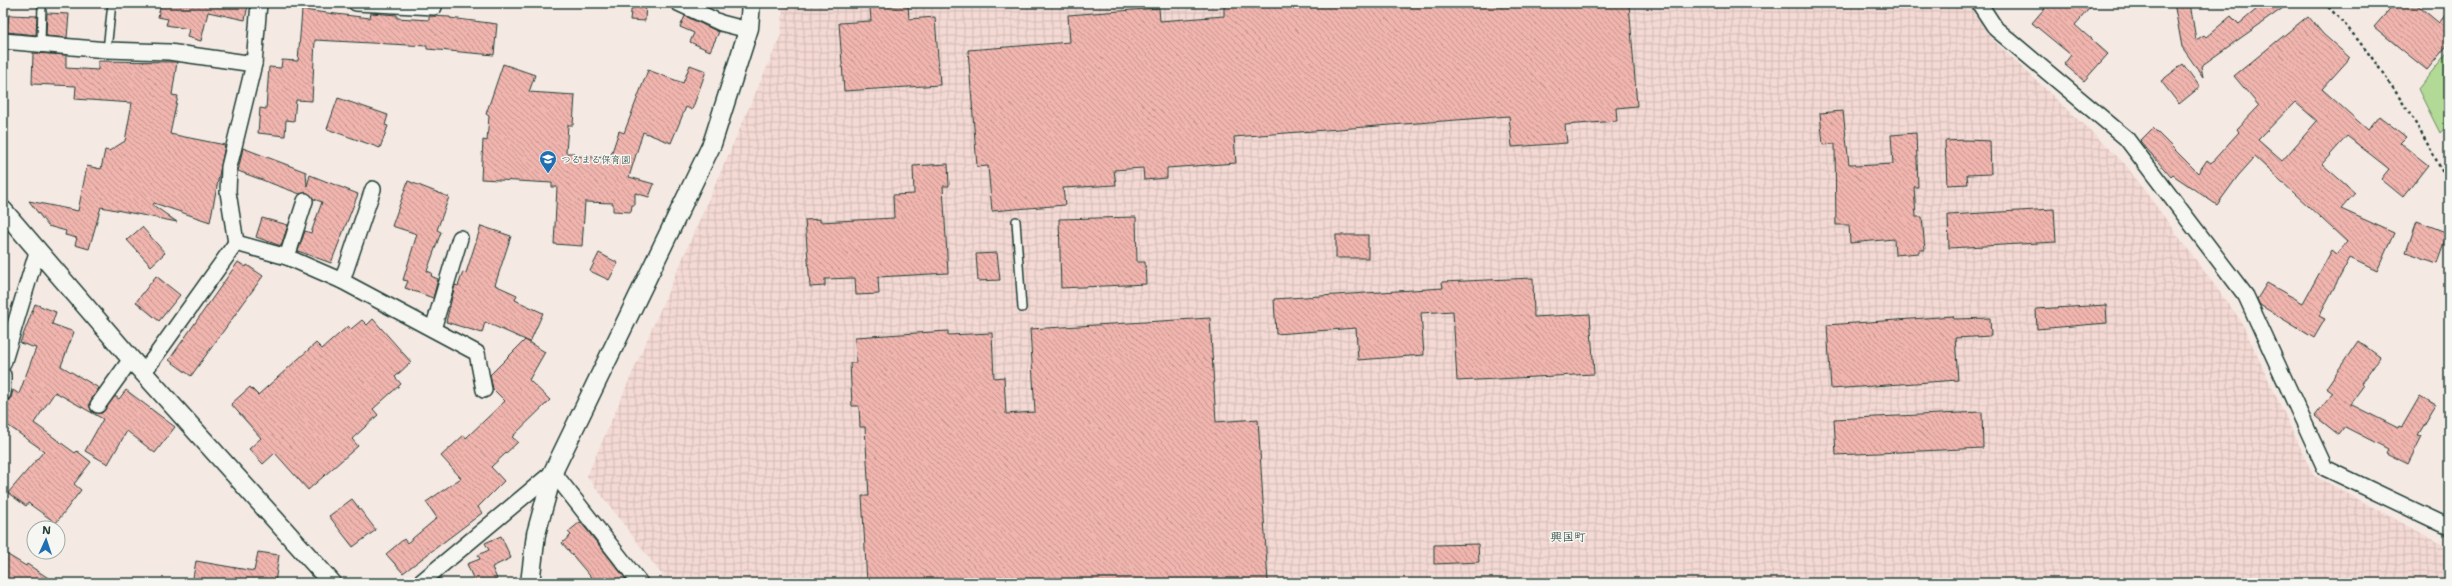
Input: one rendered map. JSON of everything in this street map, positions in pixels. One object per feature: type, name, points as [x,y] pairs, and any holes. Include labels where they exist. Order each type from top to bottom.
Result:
[{"type":"street","points":[[144,372],[236,243],[228,192],[229,168],[254,64],[259,3]]},
{"type":"street","points":[[356,3],[434,7],[435,3]]},
{"type":"street","points":[[678,3],[721,22],[748,30]]},
{"type":"street","points":[[530,583],[536,534],[553,472],[712,144],[748,30],[751,3]]},
{"type":"street","points":[[1979,3],[1996,29],[2126,138],[2246,296],[2325,468],[2449,527]]},
{"type":"street","points":[[3,41],[107,50],[169,52],[254,64]]},
{"type":"street","points":[[342,281],[373,189]]},
{"type":"street","points":[[287,257],[306,201]]},
{"type":"street","points":[[3,210],[131,359],[332,583]]},
{"type":"street","points":[[433,329],[460,238]]},
{"type":"street","points":[[236,243],[287,257],[342,281],[477,353],[484,390]]},
{"type":"street","points":[[3,364],[38,249]]},
{"type":"street","points":[[98,405],[131,359]]},
{"type":"street","points":[[3,375],[3,393]]},
{"type":"street","points":[[420,583],[553,472]]},
{"type":"street","points":[[553,472],[640,583]]},
{"type":"lane","points":[[41,44],[42,3]]},
{"type":"lane","points":[[107,50],[112,3]]},
{"type":"lane","points":[[1016,221],[1022,308]]},
{"type":"path","points":[[2324,3],[2344,21],[2394,92],[2436,158],[2449,185]]},
{"type":"shaded area","points":[[783,3],[1968,3],[1990,37],[2125,164],[2241,321],[2313,475],[2449,548],[2449,583],[668,583],[587,476],[781,35]]},
{"type":"green space","points":[[2449,50],[2449,124],[2440,133],[2418,89]]},
{"type":"building","points":[[161,3],[238,3],[248,5],[245,20],[208,12],[201,41],[187,37],[189,29],[166,25],[168,19],[158,17]]},
{"type":"building","points":[[632,3],[646,3],[645,21],[630,20]]},
{"type":"building","points":[[1224,3],[1552,3],[1552,5],[1629,3],[1637,106],[1616,108],[1617,121],[1565,125],[1567,143],[1512,147],[1509,116],[1234,137],[1236,163],[1167,168],[1167,178],[1144,180],[1143,168],[1114,170],[1116,185],[1063,188],[1065,205],[992,211],[988,166],[977,167],[968,50],[1070,42],[1068,15],[1159,8],[1160,21],[1224,16]]},
{"type":"building","points":[[2049,3],[2094,3],[2075,25],[2108,54],[2084,81],[2064,64],[2071,55],[2032,23]]},
{"type":"building","points":[[2174,3],[2190,3],[2196,40],[2204,35],[2206,37],[2231,16],[2239,24],[2264,3],[2290,3],[2201,66],[2203,77],[2182,47]]},
{"type":"building","points":[[2395,3],[2415,3],[2439,23],[2449,10],[2449,43],[2427,70],[2374,27]]},
{"type":"building","points":[[908,4],[909,19],[935,17],[940,85],[844,91],[839,23],[871,21],[870,7]]},
{"type":"building","points":[[302,10],[370,18],[371,13],[397,15],[397,18],[429,20],[429,16],[450,17],[497,24],[494,55],[427,49],[427,46],[315,40],[312,101],[296,100],[294,121],[286,120],[285,136],[258,133],[260,108],[266,109],[269,67],[281,68],[282,60],[298,61]]},
{"type":"building","points":[[47,13],[69,14],[67,38],[46,36]]},
{"type":"building","points":[[9,15],[37,16],[36,35],[7,32]]},
{"type":"building","points":[[685,16],[719,32],[710,51],[690,42],[694,33],[680,27]]},
{"type":"building","points":[[2308,16],[2323,34],[2350,58],[2322,89],[2368,130],[2379,116],[2406,137],[2400,143],[2428,165],[2403,197],[2381,179],[2389,169],[2347,136],[2322,164],[2355,193],[2341,209],[2394,233],[2377,271],[2350,258],[2319,316],[2325,319],[2314,338],[2260,305],[2257,299],[2267,283],[2303,303],[2332,250],[2337,254],[2347,242],[2255,157],[2238,176],[2217,205],[2173,175],[2171,177],[2140,141],[2153,128],[2198,173],[2207,160],[2211,163],[2239,132],[2237,129],[2259,106],[2234,76]],"holes":[[[2295,102],[2317,121],[2282,161],[2258,140]]]},
{"type":"building","points":[[33,53],[66,55],[66,68],[98,70],[98,61],[177,62],[172,95],[178,96],[170,134],[225,145],[210,222],[154,203],[153,205],[177,222],[101,207],[89,249],[75,245],[77,238],[65,235],[66,231],[48,226],[29,201],[78,211],[87,166],[101,169],[105,150],[109,151],[125,141],[132,103],[75,99],[76,86],[32,84]]},
{"type":"building","points":[[503,64],[535,75],[529,92],[575,95],[573,125],[568,125],[566,153],[574,153],[574,156],[610,158],[619,131],[624,133],[648,70],[683,83],[690,65],[706,71],[692,110],[686,107],[671,143],[643,132],[629,177],[654,184],[649,197],[635,193],[635,205],[632,205],[631,212],[613,211],[613,203],[585,202],[582,246],[554,244],[557,187],[552,187],[552,183],[481,179],[483,140],[487,141],[489,116],[486,114]]},
{"type":"building","points":[[2183,64],[2200,87],[2179,104],[2161,81]]},
{"type":"building","points":[[338,98],[388,115],[385,125],[388,126],[380,148],[327,129]]},
{"type":"building","points":[[1843,111],[1849,164],[1854,164],[1855,166],[1893,164],[1891,135],[1916,133],[1918,187],[1914,187],[1916,217],[1922,217],[1925,250],[1919,250],[1919,253],[1895,255],[1894,239],[1850,243],[1849,225],[1836,225],[1835,144],[1823,145],[1820,113]]},
{"type":"building","points":[[1945,141],[1990,141],[1991,174],[1967,175],[1968,184],[1947,185]]},
{"type":"building","points":[[243,148],[306,172],[307,186],[310,175],[358,194],[331,263],[298,251],[305,231],[311,233],[322,202],[314,199],[308,193],[300,194],[238,171]]},
{"type":"building","points":[[948,164],[949,186],[943,186],[948,273],[878,277],[879,294],[856,295],[855,278],[825,279],[825,286],[810,287],[805,220],[820,219],[820,222],[894,218],[893,195],[914,194],[913,166]]},
{"type":"building","points":[[408,181],[449,197],[437,230],[441,232],[427,271],[432,273],[431,276],[438,279],[433,298],[405,288],[408,281],[403,280],[417,234],[392,226]]},
{"type":"building","points":[[2054,209],[2056,242],[1949,248],[1948,215]]},
{"type":"building","points":[[1136,217],[1137,262],[1145,262],[1146,284],[1061,288],[1059,219]]},
{"type":"building","points":[[262,218],[288,225],[281,246],[256,237]]},
{"type":"building","points":[[2417,221],[2448,233],[2437,263],[2406,252]]},
{"type":"building","points":[[481,226],[511,236],[495,285],[517,295],[515,300],[543,313],[530,342],[485,322],[482,333],[446,322],[455,285],[458,286],[463,272],[466,273]]},
{"type":"building","points":[[142,227],[165,253],[151,266],[127,240]]},
{"type":"building","points":[[1336,235],[1368,235],[1368,258],[1336,258]]},
{"type":"building","points":[[599,253],[618,263],[609,280],[590,271]]},
{"type":"building","points":[[997,253],[1000,280],[978,281],[976,254]]},
{"type":"building","points":[[238,262],[246,267],[247,265],[263,276],[191,376],[169,360]]},
{"type":"building","points":[[156,276],[180,295],[159,321],[136,302]]},
{"type":"building","points":[[1533,278],[1534,317],[1590,314],[1594,374],[1457,381],[1453,311],[1421,313],[1424,355],[1358,360],[1356,328],[1276,334],[1274,299],[1443,288],[1442,282]]},
{"type":"building","points":[[35,304],[56,312],[52,324],[74,332],[61,366],[99,388],[89,404],[92,412],[102,413],[115,396],[119,399],[126,390],[175,427],[155,453],[127,431],[108,464],[85,451],[103,419],[55,392],[34,423],[75,453],[77,451],[91,462],[74,484],[81,490],[58,520],[52,520],[28,503],[26,506],[8,493],[44,451],[3,422],[3,404],[11,398],[13,390],[19,394],[36,348],[20,343]]},
{"type":"building","points":[[2106,305],[2107,323],[2037,329],[2036,309]]},
{"type":"building","points":[[1953,316],[1954,319],[1990,318],[1991,336],[1955,338],[1958,380],[1831,389],[1827,325]]},
{"type":"building","points":[[1210,318],[1216,422],[1258,419],[1268,583],[867,583],[862,496],[869,496],[865,427],[860,427],[859,406],[852,406],[850,363],[856,363],[855,337],[948,331],[948,335],[992,333],[994,378],[1004,377],[1006,414],[1035,412],[1030,329]]},
{"type":"building","points":[[373,319],[411,362],[395,377],[401,384],[373,409],[378,415],[352,439],[358,446],[308,490],[275,453],[263,464],[249,449],[261,438],[231,404],[250,387],[258,395],[316,343],[322,349],[348,326],[351,329],[362,320],[367,325]]},
{"type":"building","points":[[525,340],[545,352],[529,380],[550,400],[512,437],[518,442],[491,467],[504,481],[478,507],[482,513],[403,573],[386,554],[404,539],[407,543],[437,518],[426,502],[461,478],[441,456],[464,435],[466,438],[505,401],[493,389],[490,375]]},
{"type":"building","points":[[2358,341],[2380,357],[2361,383],[2364,385],[2350,404],[2398,428],[2399,426],[2402,427],[2420,396],[2436,405],[2418,435],[2422,436],[2408,464],[2386,453],[2388,449],[2345,427],[2339,435],[2315,416],[2333,393],[2326,388]]},
{"type":"building","points":[[1982,412],[1983,448],[1836,455],[1834,419]]},
{"type":"building","points":[[352,499],[376,530],[353,547],[329,516]]},
{"type":"building","points":[[580,522],[629,583],[596,583],[562,543],[571,535],[568,532]]},
{"type":"building","points":[[501,536],[511,558],[492,567],[497,579],[488,583],[475,583],[467,564],[480,559],[478,555],[489,550],[485,543]]},
{"type":"building","points":[[1478,544],[1479,562],[1434,564],[1434,545]]},
{"type":"building","points":[[3,552],[26,566],[27,564],[56,583],[3,583]]},
{"type":"building","points":[[258,552],[279,555],[275,583],[192,583],[196,561],[254,571]]},
{"type":"place","name":"つるまる保育園","points":[[548,174]]},
{"type":"district","name":"興国町","points":[[1568,537]]}]
